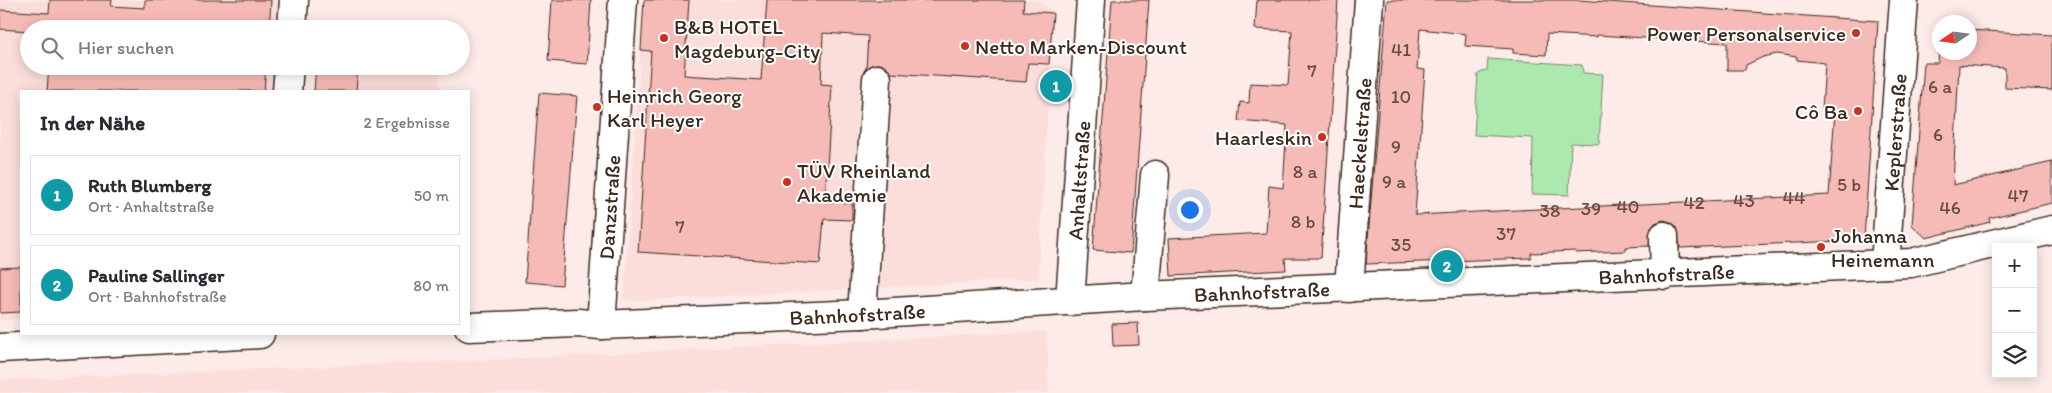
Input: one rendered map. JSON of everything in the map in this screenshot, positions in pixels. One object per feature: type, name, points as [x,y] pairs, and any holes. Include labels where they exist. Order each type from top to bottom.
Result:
[{"type":"street","points":[[293,20],[294,0]]},
{"type":"street","name":"Danzstraße","points":[[601,325],[623,0]]},
{"type":"street","name":"Anhaltstraße","points":[[1070,301],[1091,0]]},
{"type":"street","name":"Haeckelstraße","points":[[1349,288],[1369,0]]},
{"type":"street","name":"Keplerstraße","points":[[1884,264],[1904,0]]},
{"type":"street","points":[[287,90],[288,75]]},
{"type":"street","points":[[862,314],[877,79]]},
{"type":"street","points":[[1145,296],[1155,175]]},
{"type":"street","name":"Bahnhofstraße","points":[[470,328],[578,323],[601,325],[862,314],[1145,296],[1911,263],[2052,230]]},
{"type":"street","points":[[1664,236],[1665,274]]},
{"type":"street","points":[[0,348],[241,335]]},
{"type":"shaded area","points":[[0,0],[280,0],[279,20],[20,20],[20,75],[275,75],[274,90],[20,90],[20,319],[0,320]]},
{"type":"shaded area","points":[[644,0],[1036,0],[1053,11],[1038,279],[631,301],[624,299]]},
{"type":"shaded area","points":[[315,75],[440,75],[439,90],[314,90]]},
{"type":"shaded area","points":[[1047,331],[1049,393],[0,393],[0,380],[507,359]]},
{"type":"green space","points":[[1488,59],[1582,65],[1583,73],[1603,74],[1599,144],[1571,143],[1569,195],[1532,194],[1533,138],[1474,135],[1478,74],[1487,70]]},
{"type":"building","points":[[50,0],[112,0],[111,6],[145,8],[145,0],[271,0],[270,20],[20,20],[20,30],[0,29],[0,10],[49,13]]},
{"type":"building","points":[[552,0],[591,0],[587,64],[548,61]]},
{"type":"building","points":[[644,0],[689,0],[684,75],[761,80],[767,0],[1024,0],[1023,11],[1053,13],[1049,64],[1028,63],[1026,82],[891,73],[886,66],[878,64],[871,65],[866,69],[868,36],[823,33],[821,84],[832,85],[825,202],[852,203],[852,220],[824,219],[820,264],[638,252],[651,51],[641,50]]},
{"type":"building","points":[[1112,0],[1149,0],[1131,253],[1093,250]]},
{"type":"building","points":[[1257,0],[1338,0],[1321,258],[1285,258],[1286,270],[1171,276],[1169,238],[1266,233],[1269,186],[1283,188],[1287,125],[1238,121],[1240,102],[1249,103],[1250,83],[1288,85],[1292,31],[1255,29]]},
{"type":"building","points":[[1387,0],[1579,0],[1878,21],[1864,240],[1680,248],[1677,227],[1671,222],[1663,220],[1655,223],[1651,228],[1649,246],[1625,247],[1626,251],[1531,253],[1531,258],[1366,264]],"holes":[[[1420,29],[1466,34],[1465,46],[1513,49],[1513,53],[1546,55],[1547,34],[1597,37],[1597,35],[1727,43],[1727,70],[1745,70],[1746,65],[1763,57],[1777,54],[1797,57],[1797,60],[1825,63],[1822,110],[1835,111],[1829,195],[1415,215],[1425,70],[1417,69]]]},
{"type":"building","points":[[1977,30],[2052,35],[2052,90],[2005,88],[2005,68],[1959,65],[1953,185],[2052,162],[2052,203],[1989,218],[1990,222],[1926,238],[1912,225],[1924,63],[1938,63],[1938,60],[1977,60]]},
{"type":"building","points":[[48,75],[265,75],[264,90],[47,90]]},
{"type":"building","points":[[315,75],[357,75],[356,90],[314,90]]},
{"type":"building","points":[[539,93],[577,96],[562,285],[525,282]]},
{"type":"building","points":[[20,267],[20,312],[0,313],[0,268]]},
{"type":"building","points":[[1138,323],[1139,345],[1113,346],[1112,324]]},
{"type":"place","name":"Power Personalservice","points":[[1856,33]]},
{"type":"place","name":"B&B HOTEL Magdeburg-City","points":[[664,38]]},
{"type":"place","name":"Netto Marken-Discount","points":[[965,46]]},
{"type":"place","name":"Ruth Blumberg","points":[[1056,86]]},
{"type":"place","name":"Heinrich Georg Karl Heyer","points":[[597,107]]},
{"type":"place","name":"Cô Ba","points":[[1858,111]]},
{"type":"place","name":"Haarleskin","points":[[1322,137]]},
{"type":"place","name":"TÜV Rheinland Akademie","points":[[787,182]]},
{"type":"place","name":"Johanna Heinemann","points":[[1821,247]]},
{"type":"place","name":"Pauline Sallinger","points":[[1447,266]]}]
